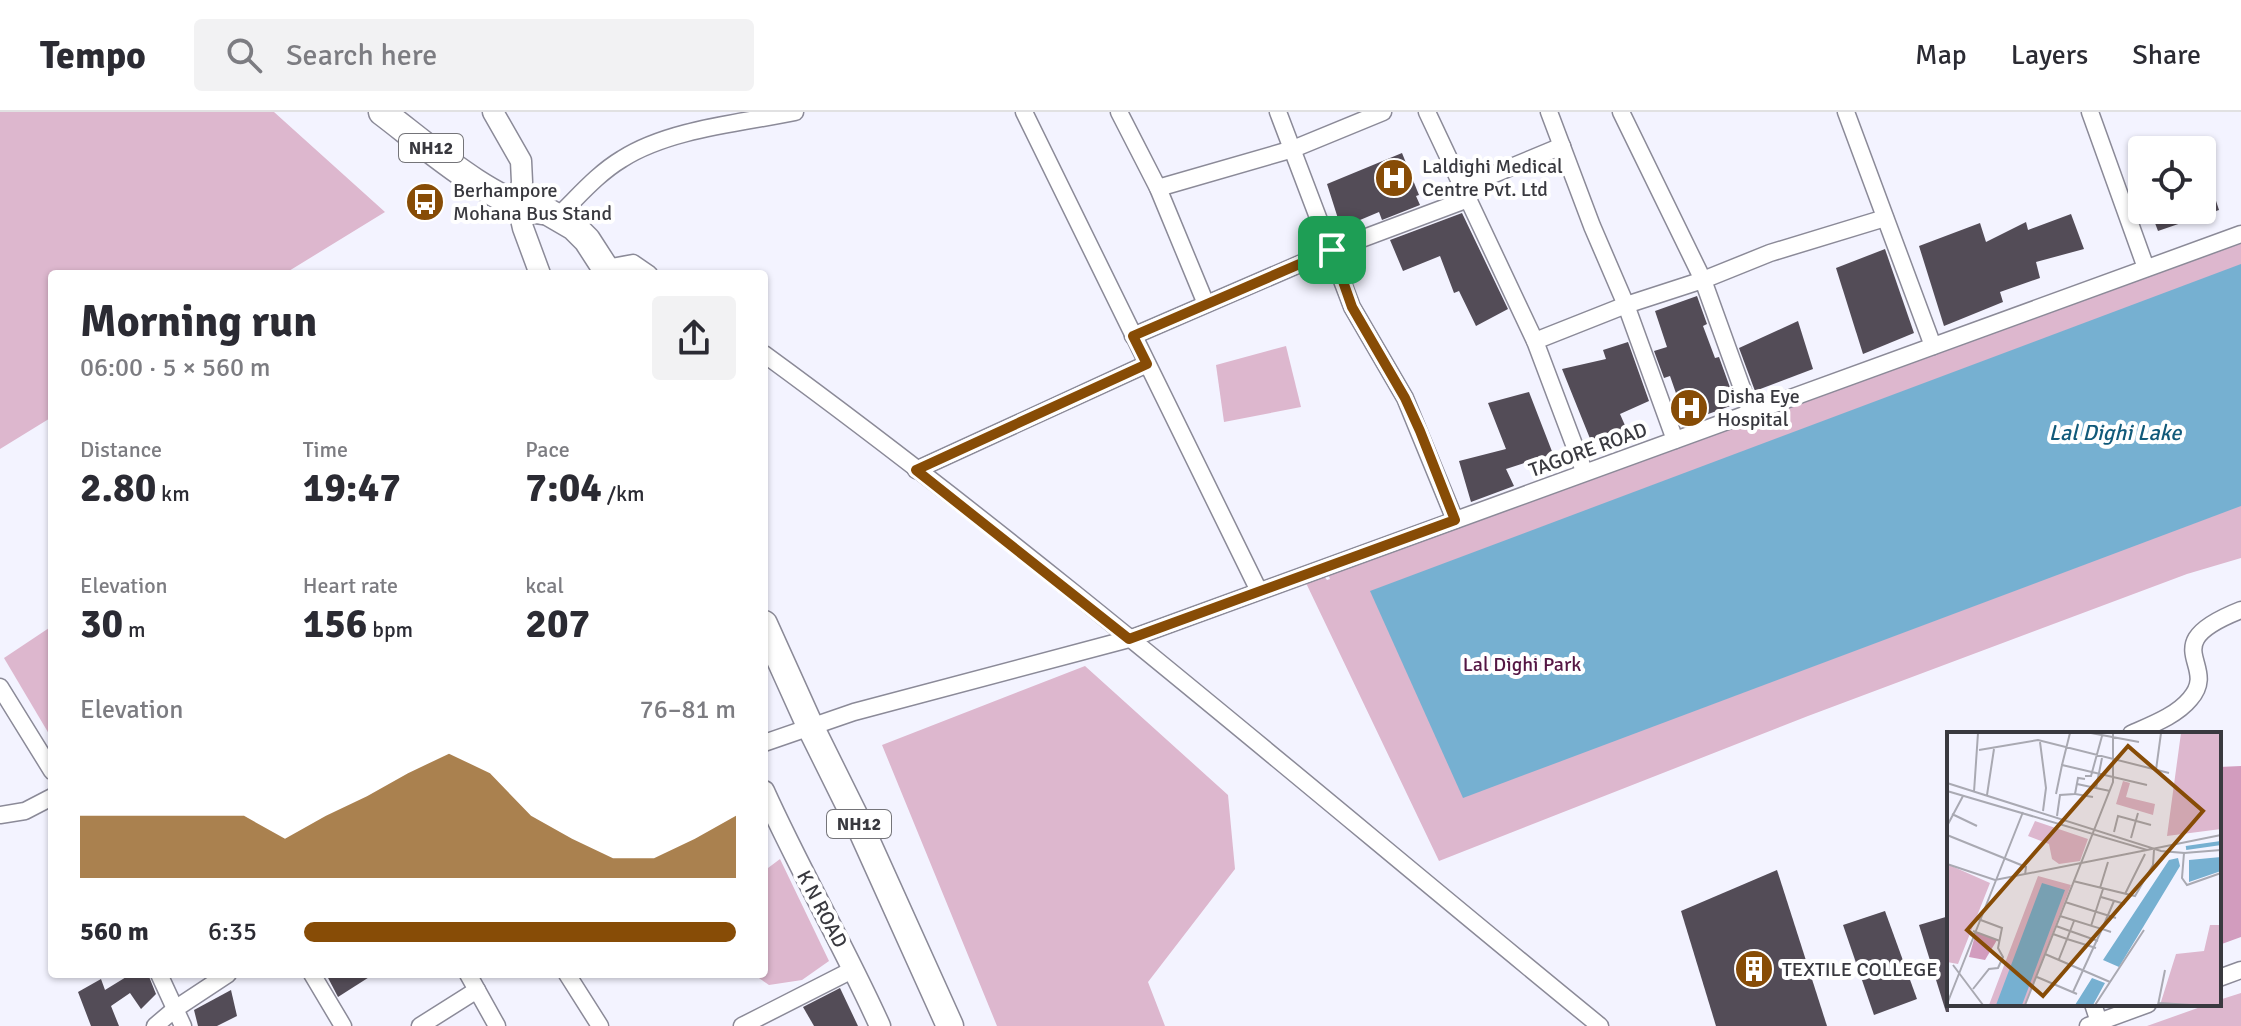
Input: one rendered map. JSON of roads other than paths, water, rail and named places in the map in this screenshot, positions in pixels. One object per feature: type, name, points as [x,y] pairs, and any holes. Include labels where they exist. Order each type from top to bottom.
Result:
[{"type":"main road","name":"NH12","points":[[382,112],[480,184],[498,184],[574,227],[587,240],[606,270]]},
{"type":"main road","name":"NH12","points":[[768,633],[950,1026]]},
{"type":"street","points":[[493,112],[521,161],[522,182],[534,207]]},
{"type":"street","points":[[539,270],[523,228],[534,207],[603,173],[636,151],[672,137],[795,112]]},
{"type":"street","points":[[1024,112],[1259,591]]},
{"type":"street","points":[[1119,112],[1158,188],[1206,304]]},
{"type":"street","points":[[1278,112],[1352,307],[1405,398],[1455,520]]},
{"type":"street","points":[[1158,188],[1293,149],[1383,112]]},
{"type":"street","points":[[1427,112],[1535,341],[1584,471]]},
{"type":"street","points":[[1549,112],[1626,305],[1675,440]]},
{"type":"street","points":[[1621,112],[1703,280],[1751,413]]},
{"type":"street","points":[[1846,112],[1933,346]]},
{"type":"street","points":[[2090,112],[2146,268]]},
{"type":"street","points":[[1133,336],[1466,193],[1562,146]]},
{"type":"street","points":[[1535,341],[1770,253],[1885,218]]},
{"type":"street","name":"TAGORE ROAD","points":[[768,742],[810,726],[1129,639],[2241,234]]},
{"type":"street","points":[[610,270],[633,263],[643,270]]},
{"type":"street","points":[[768,357],[882,440],[1600,1026]]},
{"type":"street","points":[[916,470],[1147,364]]},
{"type":"street","points":[[2135,732],[2165,718],[2193,697],[2198,677],[2193,642],[2210,622],[2241,610]]},
{"type":"street","points":[[0,687],[48,765]]},
{"type":"street","points":[[0,815],[25,811],[48,799]]},
{"type":"street","name":"K N ROAD","points":[[768,800],[792,854],[854,969],[880,1026]]},
{"type":"street","points":[[742,1026],[854,969]]},
{"type":"street","points":[[2221,977],[2241,970]]},
{"type":"street","points":[[161,978],[183,1026]]},
{"type":"street","points":[[155,1026],[222,978]]},
{"type":"street","points":[[314,978],[343,1026]]},
{"type":"street","points":[[470,978],[497,1026]]},
{"type":"street","points":[[570,978],[600,1026]]},
{"type":"street","points":[[420,1026],[477,990]]},
{"type":"street","points":[[2093,1024],[2142,1006]]},
{"type":"water","name":"Lal Dighi Lake","points":[[2241,264],[2241,506],[1463,798],[1370,591]]},
{"type":"place","name":"Laldighi Medical Centre Pvt. Ltd","points":[[1394,178]]},
{"type":"place","name":"Berhampore Mohana Bus Stand","points":[[425,202]]},
{"type":"place","name":"Disha Eye Hospital","points":[[1689,408]]},
{"type":"place","name":"TEXTILE COLLEGE","points":[[1754,969]]},
{"type":"park label","name":"Lal Dighi Park","points":[[1522,664]]}]
